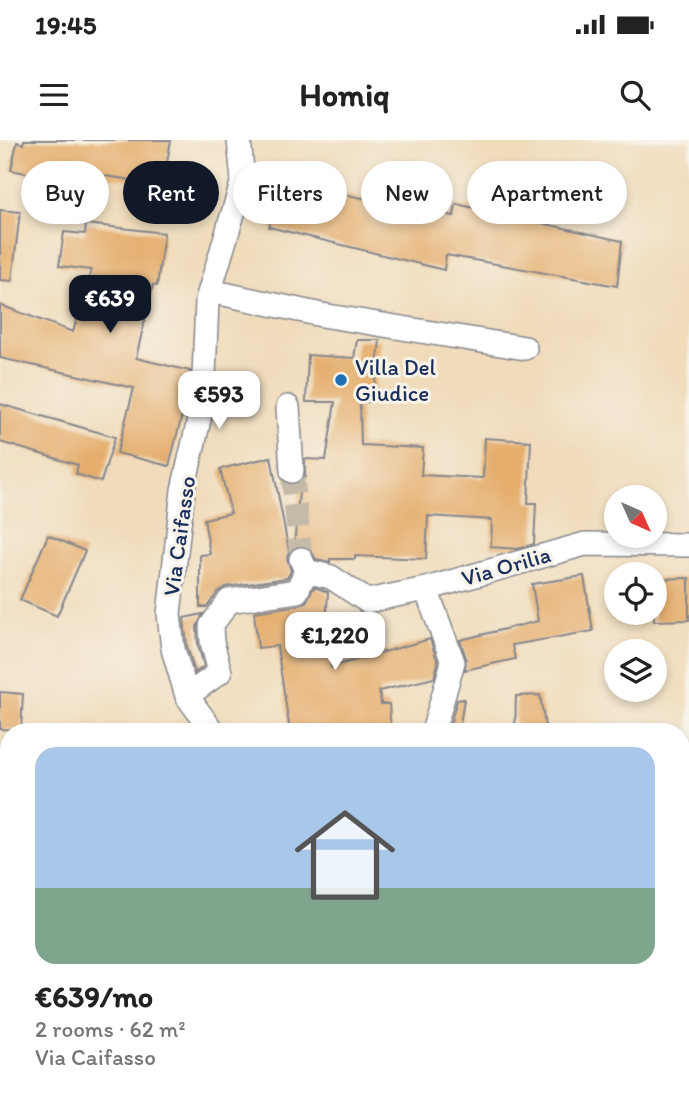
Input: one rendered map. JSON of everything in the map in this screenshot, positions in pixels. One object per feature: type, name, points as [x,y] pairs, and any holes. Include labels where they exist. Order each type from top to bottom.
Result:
[{"type":"street","name":"Via Caifasso","points":[[206,723],[187,696],[173,649],[169,614],[183,490],[203,402],[207,300],[243,180],[239,140]]},
{"type":"street","points":[[210,290],[322,315],[525,348]]},
{"type":"street","points":[[288,407],[292,471]]},
{"type":"street","name":"Via Orilia","points":[[187,696],[220,672],[211,626],[229,601],[297,591],[303,565],[331,577],[367,601],[426,589],[585,544],[689,545]]},
{"type":"street","points":[[426,589],[453,662],[436,723]]},
{"type":"building","points":[[24,140],[171,140],[167,161],[123,161],[123,179],[109,177],[109,161],[21,161],[21,172],[11,170],[17,142],[23,144]]},
{"type":"building","points":[[347,195],[361,198],[361,224],[453,224],[456,204],[467,206],[467,224],[546,224],[622,241],[617,286],[446,255],[444,270],[269,227],[270,224],[347,224]]},
{"type":"building","points":[[0,210],[20,212],[12,281],[0,280]]},
{"type":"building","points":[[86,224],[164,233],[157,286],[153,285],[136,358],[190,371],[190,384],[169,466],[117,453],[134,388],[0,358],[0,305],[73,332],[91,270],[59,266],[64,232],[85,234]]},
{"type":"building","points":[[357,340],[380,340],[373,402],[360,402],[361,445],[423,448],[421,475],[483,478],[485,438],[531,441],[528,503],[536,503],[534,544],[518,549],[491,547],[492,520],[428,516],[426,559],[355,556],[355,559],[330,559],[330,562],[316,559],[309,548],[302,545],[294,547],[300,482],[305,477],[305,459],[326,460],[335,402],[306,402],[308,355],[354,358]]},
{"type":"building","points":[[0,404],[115,437],[101,482],[76,474],[78,465],[0,442]]},
{"type":"building","points":[[271,457],[291,571],[287,578],[226,587],[218,592],[207,607],[200,607],[200,555],[210,554],[204,519],[231,513],[220,469]]},
{"type":"building","points":[[48,535],[85,551],[57,616],[20,600]]},
{"type":"building","points":[[584,576],[593,631],[512,645],[515,659],[465,670],[466,658],[460,640],[538,621],[532,584]]},
{"type":"building","points":[[689,578],[689,620],[667,621],[667,579]]},
{"type":"building","points":[[314,587],[328,592],[326,627],[331,667],[430,639],[438,663],[434,678],[379,691],[381,704],[389,704],[390,723],[289,723],[277,646],[258,648],[254,612],[306,602]]},
{"type":"building","points":[[203,614],[197,627],[198,645],[204,666],[195,673],[187,646],[184,618]]},
{"type":"building","points":[[0,692],[23,694],[21,723],[0,723]]},
{"type":"building","points":[[540,695],[545,723],[515,723],[516,696]]},
{"type":"building","points":[[464,699],[460,723],[451,723],[457,700]]},
{"type":"tunnel","points":[[292,471],[301,559]]},
{"type":"place","name":"Villa Del Giudice","points":[[341,380]]}]
